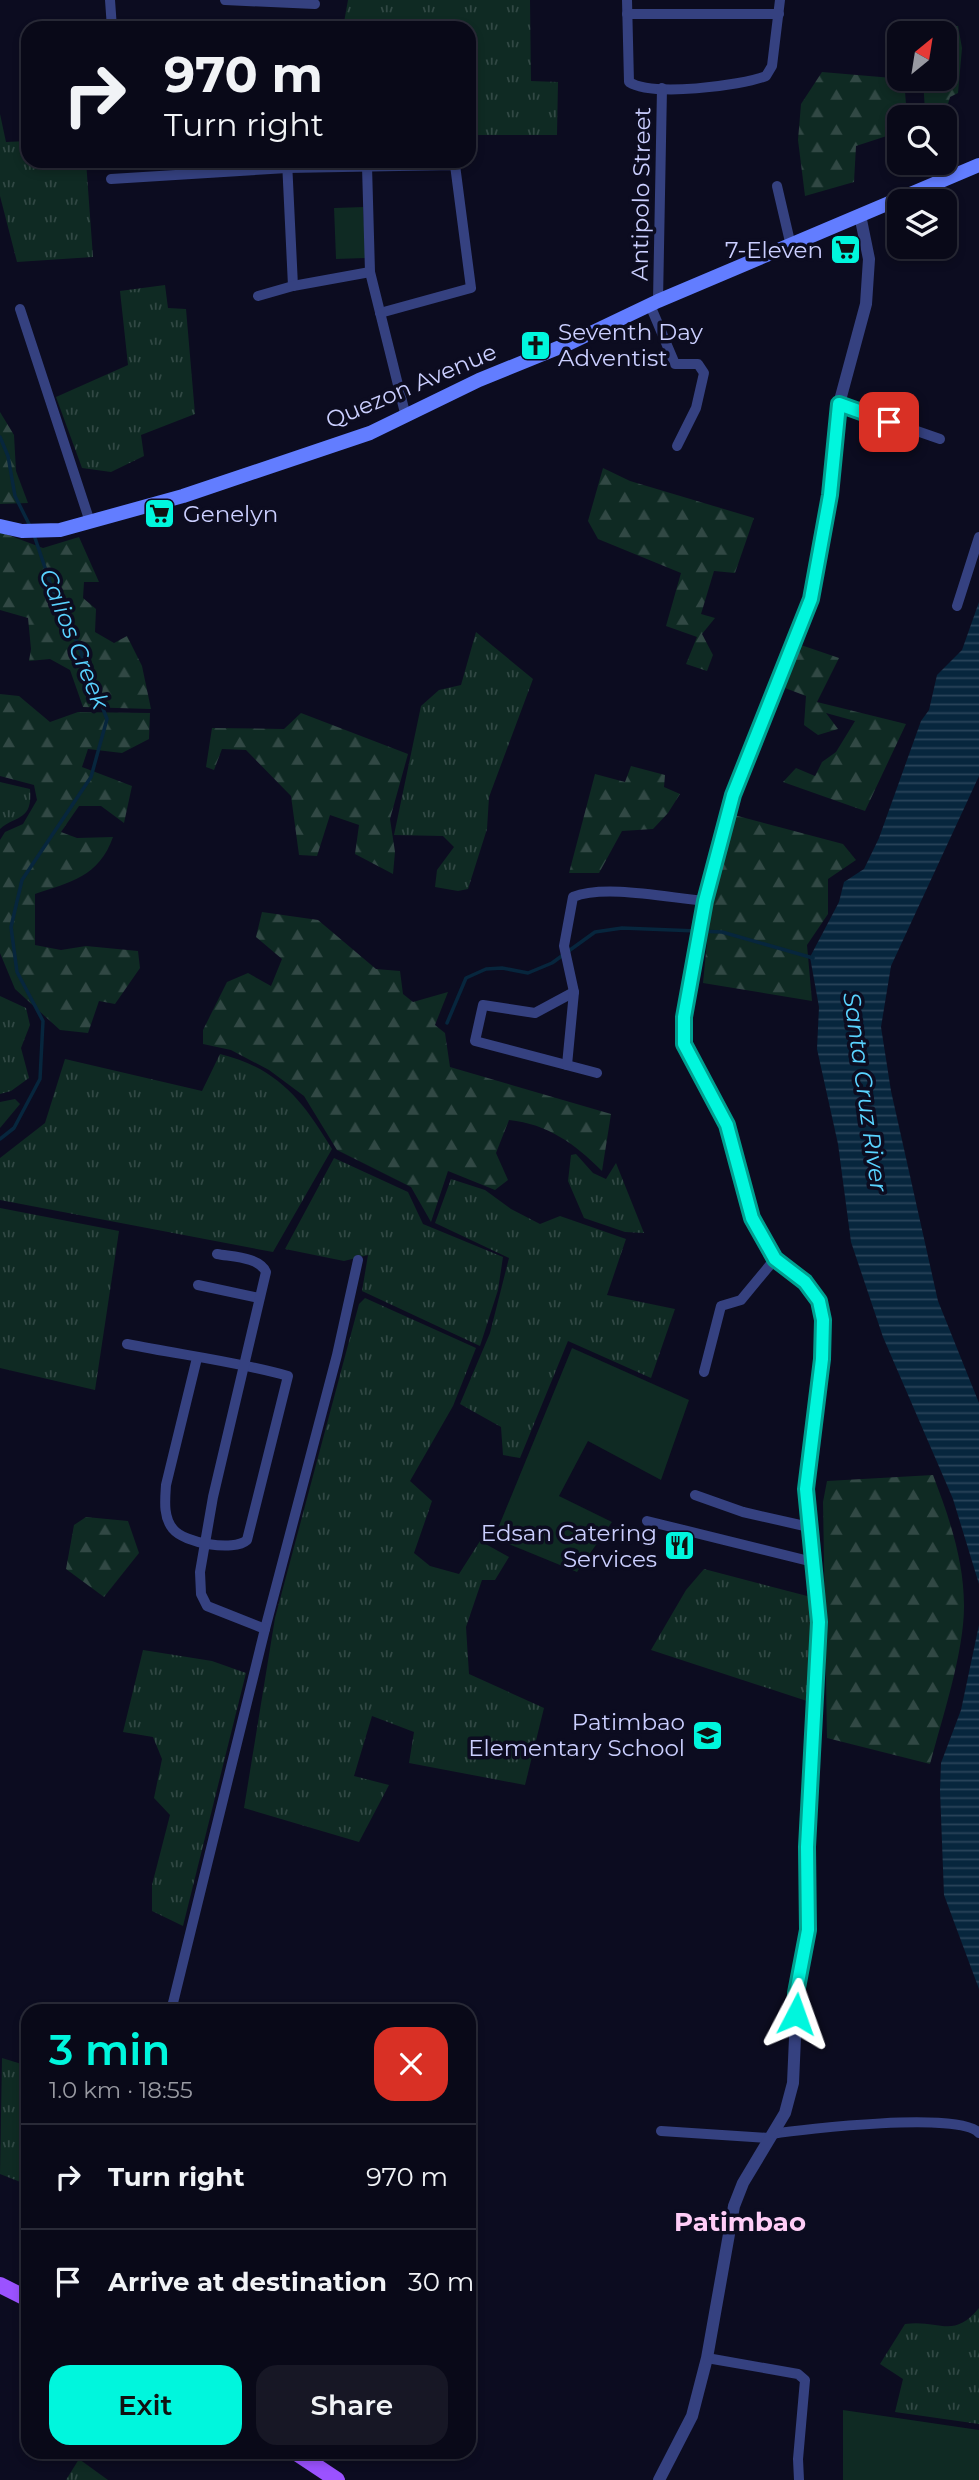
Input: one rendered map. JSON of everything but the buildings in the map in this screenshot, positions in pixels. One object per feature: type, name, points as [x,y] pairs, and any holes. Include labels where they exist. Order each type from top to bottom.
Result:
[{"type":"main road","name":"Quezon Avenue","points":[[0,526],[45,532],[90,522],[183,496],[370,433],[479,380],[979,165]]},
{"type":"main road","points":[[0,2285],[21,2296]]},
{"type":"main road","points":[[305,2459],[336,2480]]},
{"type":"street","points":[[110,0],[112,21]]},
{"type":"street","points":[[225,0],[315,4]]},
{"type":"street","points":[[626,0],[629,82],[636,87],[662,88],[737,84],[766,76],[772,66],[780,0]]},
{"type":"street","points":[[626,14],[779,14]]},
{"type":"street","name":"Antipolo Street","points":[[654,303],[662,88]]},
{"type":"street","points":[[111,179],[240,168]]},
{"type":"street","points":[[287,168],[293,286]]},
{"type":"street","points":[[367,168],[370,272],[406,417]]},
{"type":"street","points":[[380,313],[471,288],[455,168]]},
{"type":"street","points":[[777,186],[791,247]]},
{"type":"street","points":[[659,2480],[689,2425],[708,2358],[734,2206],[743,2183],[785,2113],[793,2083],[796,1993],[808,1930],[807,1847],[819,1622],[806,1489],[822,1359],[823,1320],[819,1301],[805,1282],[775,1259],[752,1218],[727,1125],[684,1044],[684,1017],[705,901],[733,795],[811,599],[830,495],[839,404],[866,304],[869,259],[860,215]]},
{"type":"street","points":[[258,296],[293,286],[370,272]]},
{"type":"street","points":[[654,303],[675,364],[698,364],[704,373],[696,408],[677,446]]},
{"type":"street","points":[[20,309],[90,522]]},
{"type":"street","points":[[839,404],[940,439]]},
{"type":"street","points":[[957,606],[979,537]]},
{"type":"street","points":[[567,1065],[574,992],[564,946],[573,897],[583,893],[619,894],[705,901]]},
{"type":"street","points":[[574,992],[535,1013],[484,1005],[475,1041],[597,1073]]},
{"type":"street","points":[[217,1254],[263,1266],[266,1272],[213,1497],[200,1572],[201,1594],[207,1606],[265,1629]]},
{"type":"street","points":[[704,1371],[721,1306],[741,1300],[775,1259]]},
{"type":"street","points":[[173,2004],[265,1629],[337,1355],[358,1260]]},
{"type":"street","points":[[198,1285],[260,1298]]},
{"type":"street","points":[[127,1344],[197,1358],[245,1363],[288,1376],[247,1540],[242,1545],[205,1543],[175,1532],[164,1503],[197,1358]]},
{"type":"street","points":[[695,1495],[743,1512],[809,1527]]},
{"type":"street","points":[[647,1521],[813,1562]]},
{"type":"street","points":[[661,2131],[771,2136],[817,2127],[892,2123],[960,2125],[976,2129],[979,2133]]},
{"type":"street","points":[[708,2358],[798,2374],[805,2380],[798,2459],[799,2480]]},
{"type":"green space","points":[[348,0],[530,0],[531,81],[558,82],[557,135],[476,135],[476,21],[344,21]]},
{"type":"green space","points":[[958,26],[962,48],[958,93],[950,97],[948,105],[925,105],[924,91],[957,91]]},
{"type":"green space","points":[[822,72],[887,78],[887,91],[905,91],[906,105],[887,105],[887,136],[856,146],[854,182],[805,196],[798,140],[801,104]]},
{"type":"green space","points":[[0,114],[6,142],[21,141],[21,168],[87,168],[93,257],[17,262],[0,196]]},
{"type":"green space","points":[[363,207],[366,258],[336,259],[334,208]]},
{"type":"green space","points":[[165,285],[168,308],[186,309],[195,414],[141,435],[144,456],[111,472],[82,468],[56,397],[128,365],[120,291]]},
{"type":"green space","points":[[0,412],[14,435],[16,471],[28,503],[0,504]]},
{"type":"green space","points":[[603,468],[630,481],[754,518],[735,573],[714,571],[701,614],[715,618],[702,634],[713,655],[707,671],[686,664],[697,637],[666,626],[681,573],[598,539],[588,521]]},
{"type":"green space","points":[[0,532],[43,548],[79,537],[99,582],[84,582],[83,598],[96,609],[95,632],[114,643],[127,636],[142,666],[151,709],[83,707],[70,670],[50,659],[29,661],[31,649],[28,618],[0,610]]},
{"type":"green space","points":[[476,632],[533,679],[489,797],[487,829],[468,889],[458,891],[435,887],[437,870],[454,847],[443,836],[394,835],[421,706],[439,690],[461,685]]},
{"type":"green space","points":[[801,645],[839,658],[817,702],[906,724],[865,811],[783,782],[796,768],[815,776],[822,762],[836,752],[855,721],[826,713],[838,729],[818,735],[804,725],[806,696],[785,688]]},
{"type":"green space","points":[[0,694],[19,696],[50,722],[78,712],[150,713],[149,739],[122,753],[88,749],[82,767],[132,786],[124,823],[101,806],[79,806],[61,832],[77,838],[113,837],[107,850],[100,861],[82,876],[35,894],[35,945],[61,950],[86,946],[138,951],[140,968],[115,1004],[99,1001],[88,1033],[60,1030],[15,989],[0,953],[0,840],[5,832],[23,824],[37,800],[34,785],[0,776]]},
{"type":"green space","points":[[301,713],[408,754],[390,819],[395,852],[393,874],[355,854],[359,825],[330,815],[317,856],[299,855],[291,796],[246,750],[222,749],[214,770],[206,767],[212,728],[284,729]]},
{"type":"green space","points":[[631,766],[665,775],[664,787],[680,794],[668,813],[653,829],[622,831],[599,873],[569,873],[595,774],[625,782]]},
{"type":"green space","points":[[0,782],[30,789],[30,799],[29,807],[22,816],[0,829]]},
{"type":"green space","points":[[734,815],[843,844],[856,860],[828,879],[828,914],[807,945],[812,1001],[703,983],[709,921]]},
{"type":"green space","points":[[262,912],[318,920],[376,969],[400,971],[403,994],[413,1002],[448,992],[435,1025],[445,1033],[450,1067],[611,1114],[602,1171],[582,1152],[560,1137],[536,1126],[509,1120],[496,1153],[508,1180],[495,1190],[448,1171],[431,1222],[411,1187],[337,1150],[304,1096],[269,1070],[231,1050],[203,1044],[203,1030],[227,982],[248,973],[271,986],[282,959],[256,937]]},
{"type":"green space","points":[[0,996],[26,1008],[30,1025],[21,1048],[29,1078],[11,1091],[0,1094]]},
{"type":"green space","points":[[220,1054],[258,1068],[287,1089],[310,1116],[332,1149],[273,1252],[0,1200],[0,1158],[45,1123],[65,1059],[202,1091]]},
{"type":"green space","points":[[15,1099],[20,1104],[0,1128],[0,1102]]},
{"type":"green space","points":[[576,1154],[593,1173],[606,1179],[616,1163],[644,1233],[625,1232],[584,1218],[568,1181],[571,1155]]},
{"type":"green space","points":[[334,1158],[408,1192],[423,1224],[503,1257],[498,1290],[480,1346],[362,1291],[368,1255],[344,1261],[285,1249]]},
{"type":"green space","points":[[451,1179],[485,1190],[511,1209],[540,1224],[560,1216],[626,1239],[607,1295],[675,1309],[651,1378],[568,1341],[520,1458],[503,1455],[501,1427],[460,1404],[490,1333],[509,1258],[435,1223]]},
{"type":"green space","points":[[0,1208],[119,1231],[95,1390],[0,1368]]},
{"type":"green space","points":[[365,1298],[476,1348],[453,1406],[410,1481],[432,1501],[414,1553],[430,1566],[459,1574],[480,1541],[509,1557],[495,1580],[482,1580],[466,1627],[469,1674],[544,1708],[525,1785],[409,1763],[414,1732],[372,1716],[354,1776],[389,1785],[359,1842],[244,1808],[275,1618],[359,1304]]},
{"type":"green space","points":[[572,1348],[689,1400],[661,1480],[588,1441],[559,1496],[612,1522],[577,1572],[494,1538]]},
{"type":"green space","points":[[933,1475],[958,1555],[964,1606],[956,1665],[930,1764],[827,1738],[823,1502],[827,1481]]},
{"type":"green space","points":[[86,1517],[128,1521],[139,1553],[104,1597],[66,1569],[74,1525]]},
{"type":"green space","points":[[704,1569],[811,1597],[810,1702],[651,1650],[686,1590]]},
{"type":"green space","points":[[143,1650],[212,1661],[246,1673],[183,1926],[152,1911],[152,1885],[170,1815],[154,1798],[162,1759],[153,1737],[123,1732]]},
{"type":"green space","points":[[2,2058],[21,2064],[21,2182],[0,2174]]},
{"type":"green space","points":[[979,2308],[979,2424],[895,2412],[903,2379],[880,2364],[905,2324],[953,2326],[970,2318]]},
{"type":"green space","points":[[843,2410],[979,2430],[979,2480],[843,2480]]},
{"type":"green space","points":[[79,2459],[108,2480],[66,2480]]},
{"type":"water","name":"Santa Cruz River","points":[[979,602],[979,776],[891,966],[881,1027],[891,1091],[938,1301],[979,1403],[979,1584],[953,1499],[883,1337],[851,1242],[838,1144],[817,1049],[819,1007],[810,957],[839,902],[844,882],[864,869],[879,838],[921,721],[929,710],[937,675],[962,650]]},
{"type":"water","points":[[979,1625],[979,1989],[944,1895],[940,1790],[941,1763],[961,1710]]},
{"type":"waterway","name":"Calios Creek","points":[[0,437],[8,456],[15,496],[31,528]]},
{"type":"waterway","name":"Calios Creek","points":[[0,1139],[14,1128],[40,1079],[43,1021],[17,972],[11,927],[22,880],[91,777],[107,719],[74,635],[57,603],[34,535]]},
{"type":"waterway","points":[[447,1023],[466,978],[486,969],[502,968],[528,973],[552,963],[595,932],[622,928],[722,932],[813,958]]},
{"type":"place","name":"7-Eleven","points":[[846,250]]},
{"type":"place","name":"Seventh Day Adventist","points":[[535,345]]},
{"type":"place","name":"Genelyn","points":[[160,514]]},
{"type":"place","name":"Edsan Catering Services","points":[[680,1546]]},
{"type":"place","name":"Patimbao Elementary School","points":[[708,1735]]},
{"type":"district","name":"Patimbao","points":[[740,2222]]},
{"type":"route","points":[[796,2014],[796,1993],[808,1930],[807,1847],[819,1622],[806,1489],[822,1359],[823,1320],[819,1301],[805,1282],[775,1259],[761,1238],[752,1218],[727,1125],[684,1044],[684,1017],[705,901],[733,795],[811,599],[830,495],[839,404],[889,422]]}]
